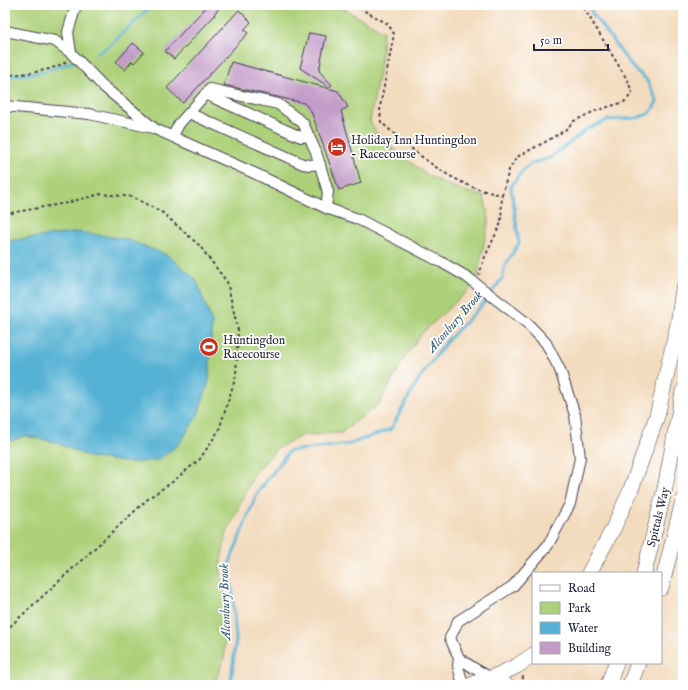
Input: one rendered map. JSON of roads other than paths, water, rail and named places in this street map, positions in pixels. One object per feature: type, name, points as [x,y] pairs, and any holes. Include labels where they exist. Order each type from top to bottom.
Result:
[{"type":"highway","points":[[590,572],[613,529],[630,492],[657,416],[678,324],[683,289]]},
{"type":"highway","name":"Spittals Way","points":[[644,572],[665,488],[683,391]]},
{"type":"highway","name":"Spittals Way","points":[[662,584],[683,501]]},
{"type":"highway","points":[[491,678],[517,666],[532,656]]},
{"type":"highway","points":[[608,685],[616,664]]},
{"type":"highway","points":[[630,685],[638,664]]},
{"type":"main road","points":[[469,685],[479,679],[491,678],[503,681],[507,685]]},
{"type":"lane","points":[[73,55],[68,32],[76,5]]},
{"type":"lane","points":[[5,31],[55,41],[73,55],[104,87],[155,129]]},
{"type":"lane","points":[[173,136],[179,124],[210,88],[278,104],[303,123],[320,164],[328,192],[326,208]]},
{"type":"lane","points":[[205,94],[301,137],[309,136]]},
{"type":"lane","points":[[5,106],[89,114],[155,129],[173,136],[326,208],[358,220],[441,262],[476,283],[527,323],[546,343],[560,370],[575,415],[580,458],[570,504],[548,545],[513,586],[458,621],[450,638],[459,658],[472,668],[491,678]]},
{"type":"lane","points":[[189,112],[303,164],[320,164]]},
{"type":"lane","points":[[459,658],[458,666],[463,685]]},
{"type":"water","points":[[79,232],[126,239],[167,255],[196,279],[212,323],[209,381],[198,415],[179,444],[158,460],[131,463],[89,457],[55,442],[25,436],[5,443],[5,241]]},
{"type":"waterway","points":[[97,53],[109,46],[152,5]]},
{"type":"waterway","name":"Alconbury Brook","points":[[228,685],[231,680],[236,639],[230,562],[256,495],[289,451],[350,444],[391,429],[418,380],[447,341],[484,303],[503,277],[504,267],[519,243],[511,187],[519,175],[530,164],[550,158],[587,129],[608,120],[637,118],[648,114],[653,109],[657,101],[646,79],[633,68],[592,13],[589,5]]},
{"type":"waterway","points":[[5,77],[42,72],[72,62]]},
{"type":"place","name":"Holiday Inn Huntingdon - Racecourse","points":[[337,147]]},
{"type":"place","name":"Huntingdon Racecourse","points":[[209,347]]}]
